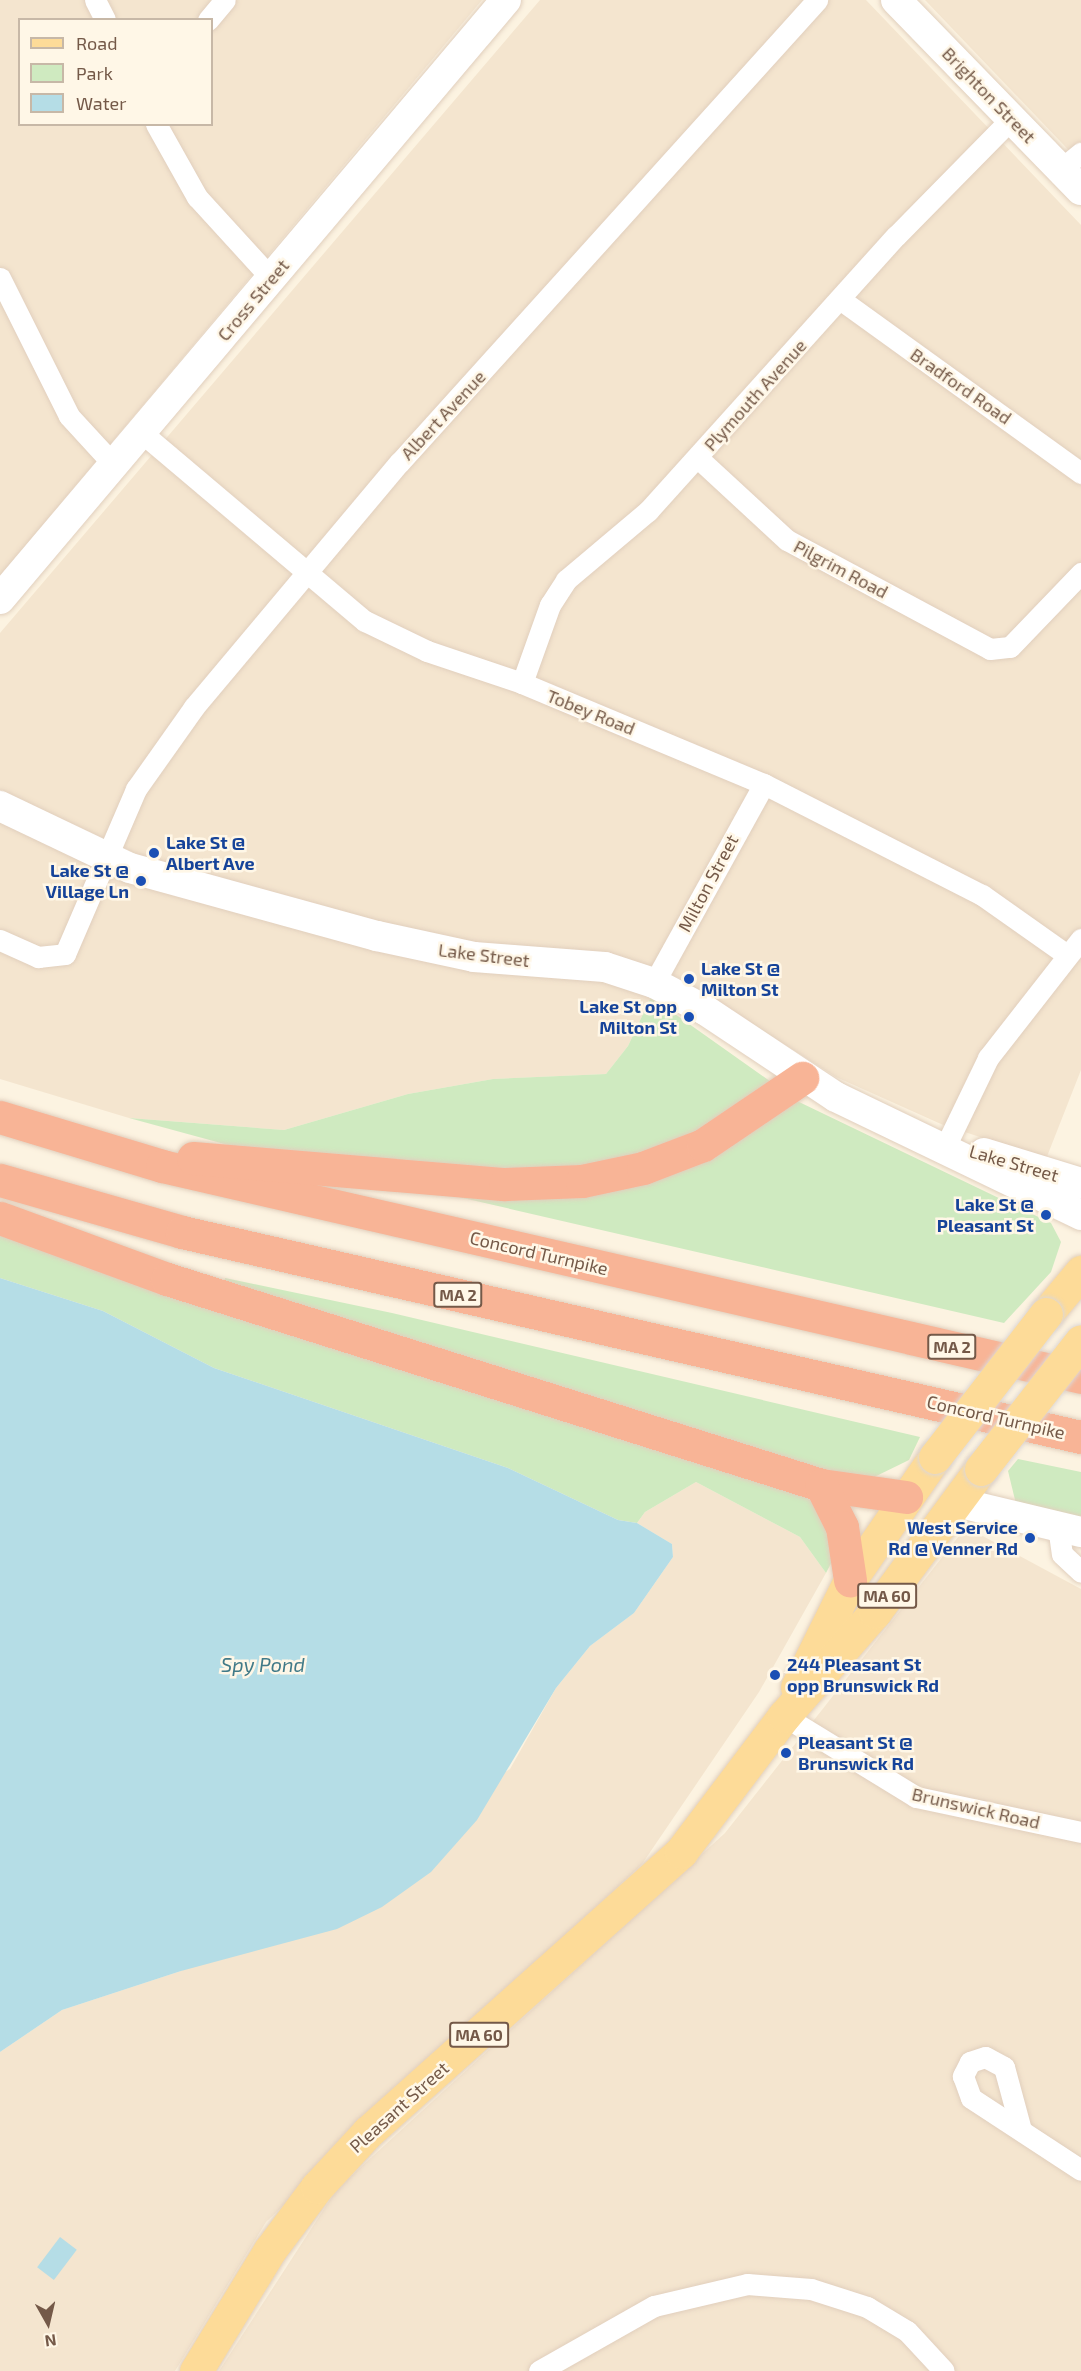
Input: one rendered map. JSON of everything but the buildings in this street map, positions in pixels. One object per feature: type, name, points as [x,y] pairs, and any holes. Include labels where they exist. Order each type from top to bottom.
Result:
[{"type":"highway","points":[[123,1156],[270,1161],[505,1184],[582,1181],[643,1168],[703,1145],[802,1078]]},
{"type":"highway","name":"Concord Turnpike","points":[[0,1117],[123,1156],[1081,1377]]},
{"type":"highway","name":"Concord Turnpike","points":[[0,1180],[173,1230],[1081,1437]]},
{"type":"highway","points":[[0,1218],[149,1273],[821,1485],[906,1497]]},
{"type":"highway","points":[[821,1485],[844,1536],[850,1580]]},
{"type":"main road","name":"Cross Street","points":[[0,599],[506,0]]},
{"type":"main road","name":"Brighton Street","points":[[896,0],[1012,118],[1074,171]]},
{"type":"main road","name":"Lake Street","points":[[0,806],[103,856],[170,880],[422,947],[474,957],[593,965],[654,982],[705,1010],[802,1078],[946,1145],[1081,1215]]},
{"type":"main road","name":"Lake Street","points":[[946,1145],[1081,1183]]},
{"type":"main road","name":"Pleasant Street","points":[[784,1716],[850,1580],[935,1457],[1081,1272]]},
{"type":"main road","name":"Pleasant Street","points":[[196,2371],[270,2250],[317,2187],[374,2127],[663,1871],[784,1716],[875,1612],[981,1468],[1081,1341]]},
{"type":"main road","points":[[906,1497],[956,1502],[1070,1529]]},
{"type":"street","points":[[95,0],[104,18]]},
{"type":"street","points":[[210,18],[225,0]]},
{"type":"street","name":"Albert Avenue","points":[[0,940],[38,957],[64,954],[103,856],[154,760],[304,573],[817,0]]},
{"type":"street","name":"Plymouth Avenue","points":[[522,683],[550,605],[566,580],[648,511],[1012,118]]},
{"type":"street","points":[[157,126],[197,197],[272,278]]},
{"type":"street","points":[[0,278],[69,416],[114,465]]},
{"type":"street","name":"Bradford Road","points":[[841,300],[1081,473]]},
{"type":"street","name":"Tobey Road","points":[[141,432],[350,611],[396,638],[522,683],[764,784],[982,895],[1067,955]]},
{"type":"street","name":"Pilgrim Road","points":[[698,458],[787,540],[990,649],[1002,650],[1081,573]]},
{"type":"street","name":"Milton Street","points":[[654,982],[764,784]]},
{"type":"street","points":[[946,1145],[988,1058],[1081,939]]},
{"type":"street","points":[[1070,1529],[1062,1554],[1081,1572]]},
{"type":"street","name":"Brunswick Road","points":[[784,1716],[857,1766],[916,1797],[1081,1832]]},
{"type":"street","points":[[1021,2130],[1081,2170]]},
{"type":"street","points":[[539,2371],[654,2306],[747,2284],[812,2289],[867,2307],[907,2331],[944,2371]]},
{"type":"shaded area","points":[[0,0],[482,0],[0,576]]},
{"type":"shaded area","points":[[540,0],[866,0],[1081,225],[1081,1070],[1046,1159],[941,1124],[836,1077],[679,978],[593,953],[454,944],[139,855],[0,790],[0,633]]},
{"type":"shaded area","points":[[925,0],[1081,0],[1081,163]]},
{"type":"shaded area","points":[[0,818],[615,985],[651,997],[628,1046],[606,1074],[493,1079],[408,1094],[284,1130],[129,1118],[0,1079]]},
{"type":"shaded area","points":[[696,1482],[800,1537],[826,1573],[759,1692],[642,1864],[266,2222],[175,2371],[0,2371],[0,2052],[62,2010],[181,1971],[510,1769],[556,1688],[590,1646],[634,1613],[673,1557],[672,1544],[637,1523],[645,1512]]},
{"type":"shaded area","points":[[966,1527],[1081,1589],[1081,2371],[219,2371],[337,2189],[725,1833]]},
{"type":"green space","points":[[651,997],[774,1084],[676,1147],[535,1175],[239,1148],[129,1118],[284,1130],[408,1094],[493,1079],[606,1074],[628,1046]]},
{"type":"green space","points":[[797,1101],[1051,1223],[1061,1242],[1051,1272],[1004,1323],[450,1195],[507,1195]]},
{"type":"green space","points":[[0,1230],[795,1490],[820,1507],[838,1550],[826,1573],[800,1537],[696,1482],[645,1512],[637,1523],[618,1520],[508,1468],[214,1368],[103,1311],[0,1278]]},
{"type":"green space","points":[[225,1278],[392,1313],[920,1437],[909,1460],[862,1483],[224,1284]]},
{"type":"green space","points":[[1018,1459],[1081,1472],[1081,1518],[1016,1504],[1008,1471]]},
{"type":"water","name":"Spy Pond","points":[[0,1278],[103,1311],[214,1368],[508,1468],[618,1520],[637,1523],[672,1544],[673,1557],[634,1613],[590,1646],[556,1688],[477,1820],[431,1872],[382,1907],[337,1929],[181,1971],[62,2010],[0,2052]]},
{"type":"water","points":[[60,2237],[77,2250],[54,2280],[37,2267]]},
{"type":"place","name":"Lake St @ Albert Ave","points":[[154,853]]},
{"type":"place","name":"Lake St @ Village Ln","points":[[141,881]]},
{"type":"place","name":"Lake St @ Milton St","points":[[689,979]]},
{"type":"place","name":"Lake St opp Milton St","points":[[689,1017]]},
{"type":"place","name":"Lake St @ Pleasant St","points":[[1046,1215]]},
{"type":"place","name":"West Service Rd @ Venner Rd","points":[[1030,1538]]},
{"type":"place","name":"244 Pleasant St opp Brunswick Rd","points":[[775,1675]]},
{"type":"place","name":"Pleasant St @ Brunswick Rd","points":[[786,1753]]}]
